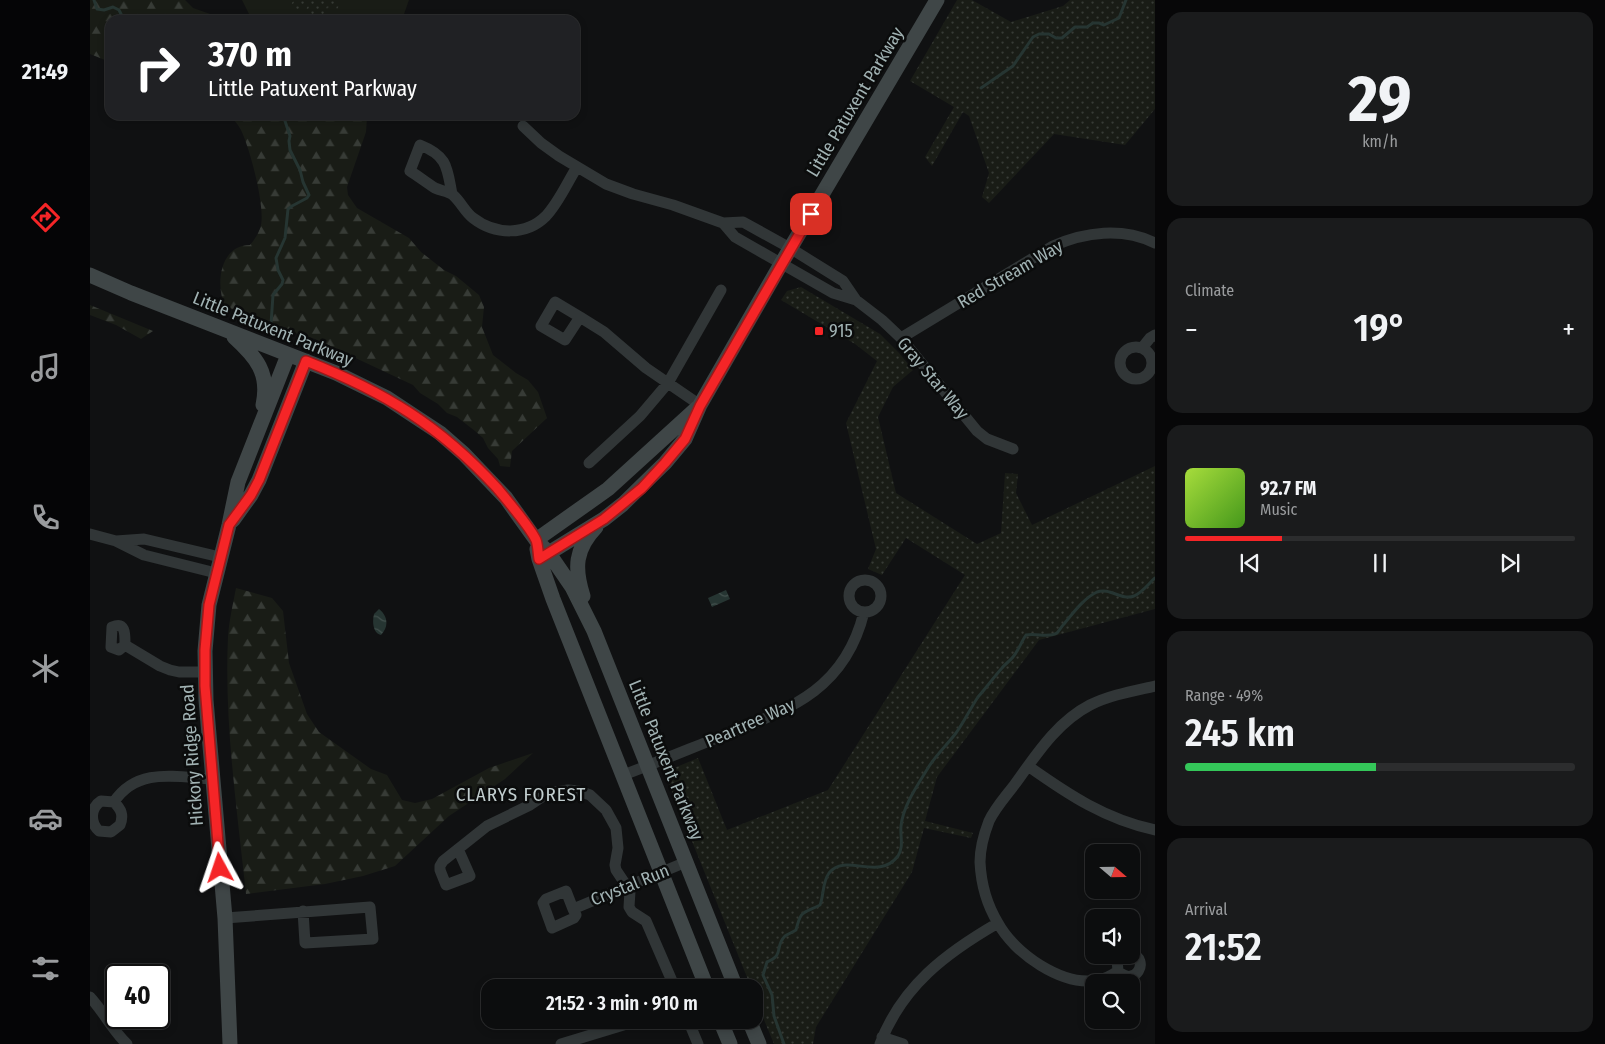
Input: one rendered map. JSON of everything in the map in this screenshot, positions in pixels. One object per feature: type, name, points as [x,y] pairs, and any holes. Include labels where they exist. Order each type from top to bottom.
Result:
[{"type":"street","name":"Little Patuxent Parkway","points":[[544,555],[604,519],[642,488],[685,439],[700,406],[790,248],[937,0]]},
{"type":"street","points":[[523,126],[541,143],[577,168],[618,189],[723,223]]},
{"type":"street","points":[[452,194],[472,218],[493,228],[503,231],[527,228],[546,216],[577,168]]},
{"type":"street","name":"Gray Star Way","points":[[723,223],[743,222],[843,281],[856,300],[901,338],[977,431],[992,442],[1014,448]]},
{"type":"street","name":"Gray Star Way","points":[[723,223],[735,238],[833,293],[856,300]]},
{"type":"street","name":"Red Stream Way","points":[[901,338],[1066,240],[1082,235],[1107,233],[1135,236],[1154,241]]},
{"type":"street","name":"Little Patuxent Parkway","points":[[90,275],[131,293],[336,373],[387,398],[440,433],[464,454],[506,498],[536,540],[544,555],[623,774],[704,979]]},
{"type":"street","points":[[588,463],[640,416],[668,383],[721,290]]},
{"type":"street","points":[[580,316],[604,332],[646,368],[700,406]]},
{"type":"street","points":[[227,330],[250,351],[262,370],[265,393],[258,429]]},
{"type":"street","points":[[1142,348],[1155,335]]},
{"type":"street","name":"Hickory Ridge Road","points":[[230,1044],[224,918],[205,672],[209,605],[238,482],[288,355]]},
{"type":"street","name":"Hickory Ridge Road","points":[[229,525],[251,495],[259,480],[306,361]]},
{"type":"street","name":"Little Patuxent Parkway","points":[[536,540],[608,489],[700,406]]},
{"type":"street","points":[[594,631],[579,583],[578,562],[587,536],[604,519]]},
{"type":"street","points":[[90,534],[116,541],[144,556],[216,574]]},
{"type":"street","points":[[116,541],[144,539],[220,557]]},
{"type":"street","name":"Little Patuxent Parkway","points":[[544,555],[572,587],[594,631],[649,765],[732,979]]},
{"type":"street","name":"Peartree Way","points":[[623,774],[779,713],[810,695],[839,668],[860,628],[864,612]]},
{"type":"street","points":[[125,645],[170,670],[205,672]]},
{"type":"street","points":[[1118,971],[1097,981],[1068,978],[1037,964],[1022,952],[998,924],[986,895],[980,861],[982,846],[990,819],[1047,741],[1062,725],[1089,705],[1114,696],[1155,686]]},
{"type":"street","points":[[1028,766],[1085,804],[1123,821],[1155,830]]},
{"type":"street","points":[[114,802],[121,791],[149,777],[212,779]]},
{"type":"street","points":[[458,849],[487,826],[530,805],[548,793],[579,791],[590,795],[599,802],[612,818],[618,838],[615,865],[616,870],[630,891],[629,908],[646,922],[671,979]]},
{"type":"street","name":"Crystal Run","points":[[573,909],[686,862]]},
{"type":"street","points":[[224,918],[303,911],[370,907],[373,938],[305,943],[303,911]]},
{"type":"street","points":[[903,1044],[881,1041],[900,1005],[924,975],[958,947],[998,924]]},
{"type":"street","points":[[1118,971],[1126,976],[1137,974],[1141,964],[1140,961]]},
{"type":"street","points":[[1117,964],[1118,971]]},
{"type":"street","points":[[90,997],[100,1008],[117,1034],[127,1044]]},
{"type":"street","points":[[561,1044],[610,1029]]},
{"type":"street","points":[[692,1029],[698,1044]]},
{"type":"street","points":[[724,1029],[730,1044]]},
{"type":"street","points":[[753,1029],[759,1044]]},
{"type":"green space","points":[[90,0],[185,0],[193,8],[213,15],[105,15],[105,60],[90,54]]},
{"type":"green space","points":[[242,0],[409,0],[404,15],[249,14]]},
{"type":"green space","points":[[294,0],[300,2],[301,0],[336,0],[341,3],[335,12],[328,7],[326,11],[330,13],[329,15],[307,15],[309,11],[306,9],[308,6],[305,4],[298,12],[290,6]]},
{"type":"green space","points":[[957,0],[972,0],[1011,22],[1063,6],[1070,0],[1155,0],[1155,109],[1125,145],[1054,134],[989,203],[982,197],[989,173],[969,116],[963,112],[932,166],[925,157],[954,107],[910,81]]},
{"type":"green space","points":[[233,120],[367,120],[366,132],[347,187],[348,195],[357,208],[409,238],[421,252],[444,270],[456,276],[479,295],[484,307],[482,327],[493,355],[528,380],[538,392],[547,418],[512,451],[510,467],[500,466],[498,459],[488,448],[483,438],[457,417],[447,413],[438,404],[420,393],[413,385],[315,339],[278,328],[225,306],[220,287],[222,267],[232,251],[252,243],[260,228],[262,216],[256,177],[245,139]]},
{"type":"green space","points":[[801,287],[880,334],[913,370],[893,387],[878,417],[896,493],[977,544],[1001,533],[1005,473],[1018,474],[1016,493],[1032,525],[1155,466],[1155,609],[1039,640],[937,777],[925,821],[973,833],[971,838],[924,828],[912,872],[816,1027],[813,1044],[774,1044],[763,1017],[763,979],[748,979],[668,782],[674,768],[698,758],[727,830],[828,790],[965,575],[906,538],[882,575],[868,569],[876,549],[846,423],[877,361],[855,344],[781,300],[787,291]]},
{"type":"green space","points":[[90,305],[153,331],[141,339],[116,325],[90,315]]},
{"type":"green space","points":[[236,588],[272,598],[283,611],[289,663],[307,714],[319,732],[371,769],[387,775],[402,800],[415,803],[432,799],[489,768],[533,753],[505,779],[449,816],[395,866],[363,876],[325,884],[246,894],[232,766],[228,701],[228,637]]},
{"type":"water","points":[[726,590],[730,599],[712,607],[708,598]]},
{"type":"water","points":[[379,609],[386,618],[385,629],[381,635],[376,632],[373,624],[374,614]]},
{"type":"waterway","points":[[94,0],[97,9],[104,10],[113,7],[119,10],[122,15]]},
{"type":"waterway","points":[[981,88],[1013,66],[1033,37],[1039,34],[1049,34],[1056,38],[1062,38],[1075,27],[1087,27],[1093,23],[1104,25],[1119,18],[1126,0]]},
{"type":"waterway","points":[[271,324],[273,295],[283,280],[278,270],[276,258],[285,238],[288,209],[309,195],[290,150],[290,136],[285,120]]},
{"type":"waterway","points":[[784,1044],[774,1016],[772,995],[763,975],[767,962],[776,957],[785,936],[796,930],[803,913],[820,905],[825,881],[829,873],[836,867],[844,865],[881,867],[890,863],[898,856],[901,845],[902,819],[915,789],[931,764],[959,729],[978,697],[1012,658],[1026,635],[1047,635],[1058,632],[1079,606],[1097,592],[1106,591],[1125,597],[1134,596],[1155,578]]},
{"type":"place","name":"915","points":[[819,331]]},
{"type":"district","name":"CLARYS FOREST","points":[[521,794]]},
{"type":"route","points":[[220,868],[205,686],[205,650],[209,605],[229,525],[251,495],[259,480],[306,361],[361,384],[387,398],[440,433],[464,454],[506,498],[536,540],[539,559],[604,519],[623,504],[642,488],[685,439],[700,406],[811,214]]}]
